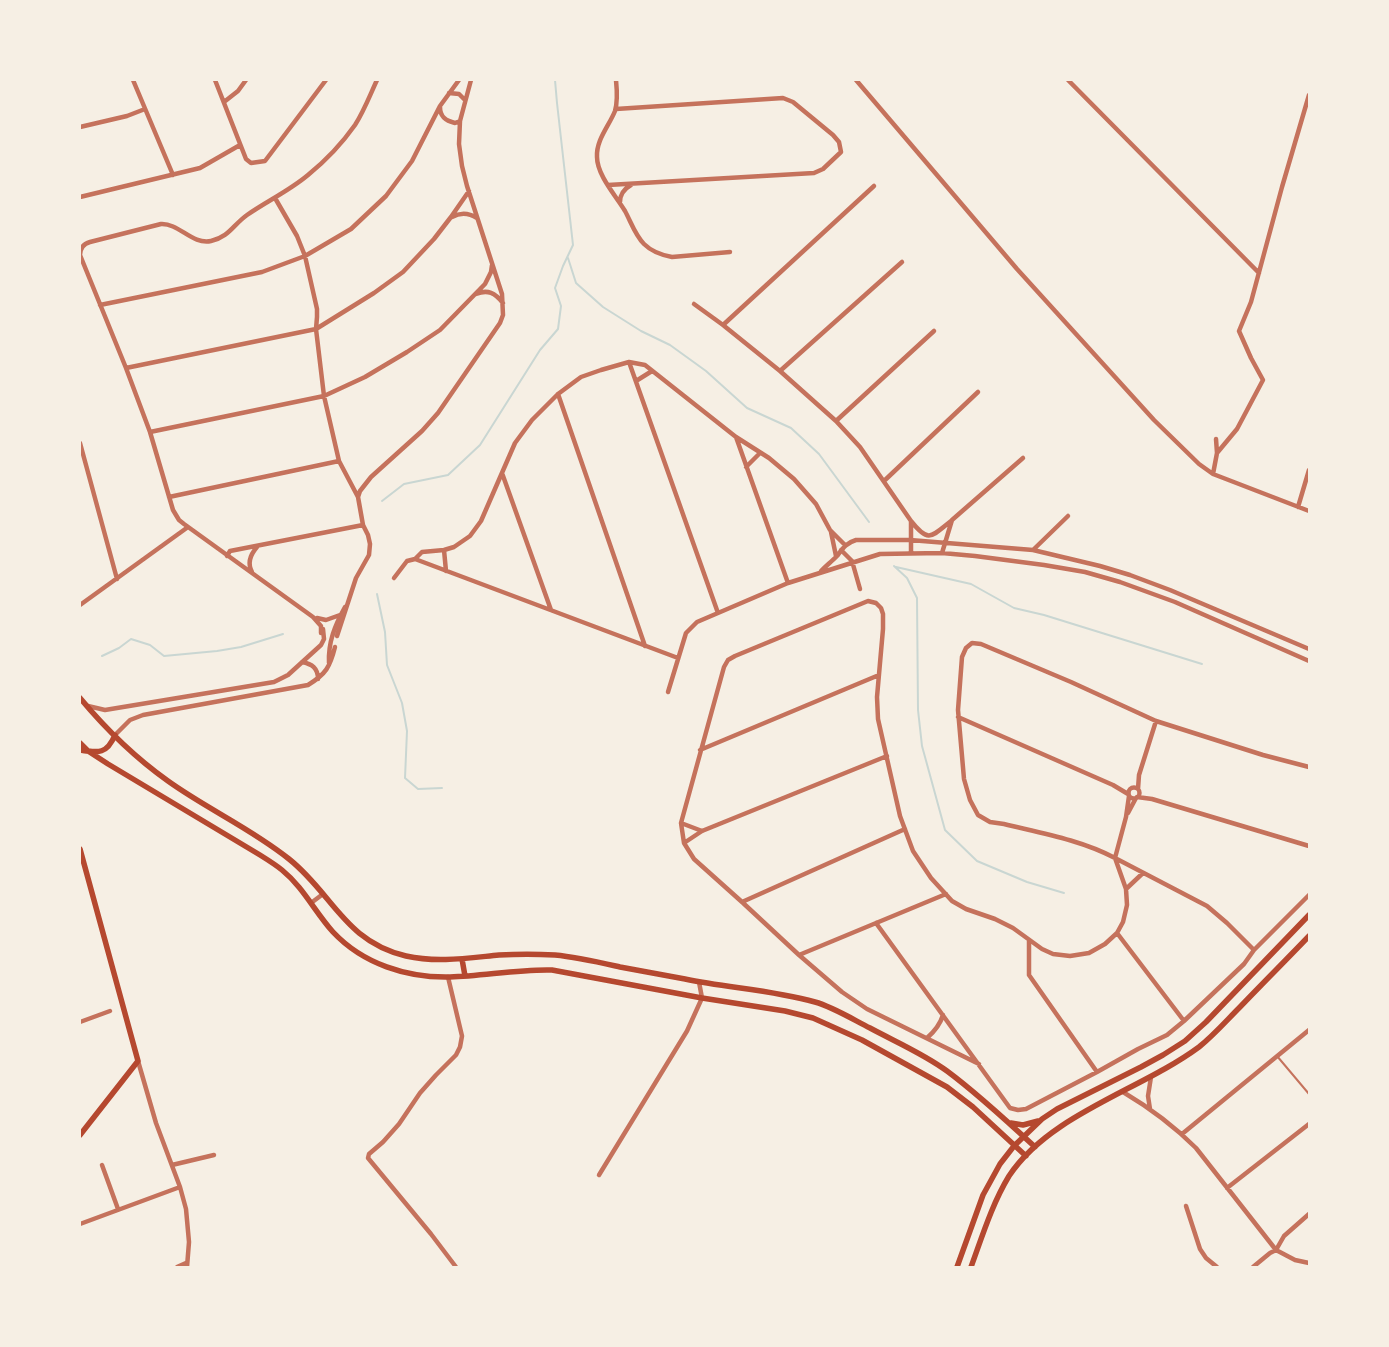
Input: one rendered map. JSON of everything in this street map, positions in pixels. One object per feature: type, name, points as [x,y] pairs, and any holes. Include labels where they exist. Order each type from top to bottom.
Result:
[{"type":"main road","points":[[80,698],[115,735],[169,782],[286,856],[309,878],[350,926],[382,948],[406,956],[432,960],[462,960],[500,955],[572,956],[700,982],[777,993],[819,1003],[922,1055],[946,1070],[1035,1147]]},
{"type":"main road","points":[[80,750],[96,752],[105,750],[115,735]]},
{"type":"main road","points":[[80,742],[88,751],[282,870],[298,886],[342,940],[378,964],[415,974],[448,977],[517,970],[552,970],[702,998],[785,1011],[813,1018],[846,1032],[947,1087],[973,1107],[1026,1156]]},
{"type":"main road","points":[[80,849],[138,1062],[80,1135]]},
{"type":"main road","points":[[957,1267],[983,1195],[996,1170],[1023,1136],[1042,1119],[1057,1110],[1141,1067],[1185,1041],[1206,1022],[1309,915]]},
{"type":"main road","points":[[971,1267],[999,1195],[1010,1175],[1035,1147],[1055,1130],[1075,1117],[1151,1077],[1201,1045],[1220,1028],[1309,936]]},
{"type":"main road","points":[[462,960],[465,976]]},
{"type":"main road","points":[[1007,1121],[1020,1126],[1042,1119]]},
{"type":"street","points":[[132,80],[173,175]]},
{"type":"street","points":[[215,80],[246,159],[251,163],[265,161],[326,80]]},
{"type":"street","points":[[224,102],[238,91],[246,80]]},
{"type":"street","points":[[342,613],[335,618],[326,620],[320,620],[313,616],[227,556],[176,516],[150,432],[80,255],[80,250],[90,242],[161,224],[172,225],[199,240],[208,241],[226,235],[237,222],[308,175],[346,136],[355,124],[377,80]]},
{"type":"street","points":[[100,305],[262,272],[305,256],[352,229],[386,196],[412,161],[440,106],[459,80]]},
{"type":"street","points":[[358,497],[360,491],[371,477],[422,431],[438,413],[500,323],[503,315],[502,294],[462,166],[459,135],[460,121],[471,80]]},
{"type":"street","points":[[616,80],[616,109],[602,138],[596,156],[598,165],[608,185],[639,239],[658,254],[672,257],[730,252]]},
{"type":"street","points":[[856,80],[1016,269],[1154,420],[1199,464],[1213,474],[1309,511]]},
{"type":"street","points":[[1068,80],[1259,273]]},
{"type":"street","points":[[449,93],[456,93],[465,100]]},
{"type":"street","points":[[1217,453],[1237,429],[1263,380],[1239,331],[1251,302],[1309,95]]},
{"type":"street","points":[[608,185],[814,174],[823,169],[841,152],[839,142],[833,135],[794,102],[783,98],[616,109]]},
{"type":"street","points":[[440,106],[443,118],[455,123],[460,121]]},
{"type":"street","points":[[80,127],[127,116],[145,109]]},
{"type":"street","points":[[80,197],[200,168],[240,145]]},
{"type":"street","points":[[620,203],[623,191],[632,184]]},
{"type":"street","points":[[723,325],[874,186]]},
{"type":"street","points":[[126,368],[316,328],[374,293],[403,272],[434,240],[469,191]]},
{"type":"street","points":[[275,198],[297,236],[305,256],[317,308],[316,328],[324,396],[340,461],[358,497],[363,525],[370,544],[369,555],[356,578],[338,636]]},
{"type":"street","points":[[451,218],[465,213],[477,218]]},
{"type":"street","points":[[780,371],[902,262]]},
{"type":"street","points":[[150,432],[324,396],[366,377],[440,330],[488,278],[492,264]]},
{"type":"street","points":[[474,294],[484,291],[490,292],[503,303]]},
{"type":"street","points":[[694,304],[780,371],[836,421],[860,447],[922,534],[932,535],[952,520],[1023,458]]},
{"type":"street","points":[[836,421],[934,331]]},
{"type":"street","points":[[629,362],[718,613]]},
{"type":"street","points":[[394,578],[407,561],[415,559],[422,552],[454,547],[470,536],[481,521],[516,443],[532,420],[558,394],[581,377],[629,362],[645,365],[736,438],[769,458],[794,479],[816,504],[830,530],[836,556]]},
{"type":"street","points":[[636,381],[652,371]]},
{"type":"street","points":[[884,482],[978,392]]},
{"type":"street","points":[[558,394],[645,646]]},
{"type":"street","points":[[736,438],[788,583]]},
{"type":"street","points":[[1213,474],[1217,453],[1216,439]]},
{"type":"street","points":[[80,443],[118,579]]},
{"type":"street","points":[[746,466],[760,453]]},
{"type":"street","points":[[169,497],[340,461]]},
{"type":"street","points":[[1298,507],[1309,470]]},
{"type":"street","points":[[502,473],[551,610]]},
{"type":"street","points":[[1034,550],[1068,516]]},
{"type":"street","points":[[942,553],[952,520]]},
{"type":"street","points":[[911,521],[911,553]]},
{"type":"street","points":[[227,556],[230,551],[363,525]]},
{"type":"street","points":[[80,605],[188,527]]},
{"type":"street","points":[[830,530],[845,545]]},
{"type":"street","points":[[820,572],[845,545],[856,540],[910,540],[1034,550],[1130,575],[1217,609],[1309,649]]},
{"type":"street","points":[[252,572],[249,564],[250,559],[253,551],[258,546]]},
{"type":"street","points":[[444,550],[446,571]]},
{"type":"street","points":[[841,550],[852,561],[860,589]]},
{"type":"street","points":[[668,692],[686,633],[698,622],[788,583],[852,561],[880,554],[942,553],[1086,572],[1175,602],[1309,661]]},
{"type":"street","points":[[415,559],[678,658]]},
{"type":"street","points":[[329,667],[328,652],[330,640],[351,596]]},
{"type":"street","points":[[979,1064],[867,1009],[842,992],[694,859],[684,843],[681,823],[724,667],[728,660],[735,656],[868,601],[876,603],[881,608],[883,614],[877,697],[878,719],[900,816],[913,851],[931,878],[952,901],[966,909],[995,919],[1013,928],[1042,949],[1053,954],[1070,956],[1089,953],[1105,944],[1117,933],[1123,922],[1127,905],[1126,888],[1115,858],[1126,817],[1130,792],[1139,775],[1156,721]]},
{"type":"street","points":[[86,706],[105,710],[274,682],[288,676],[324,639],[324,631],[313,616]]},
{"type":"street","points":[[320,624],[321,633]]},
{"type":"street","points":[[314,651],[318,643]]},
{"type":"street","points":[[1254,950],[1207,906],[1099,850],[1083,844],[990,822],[978,816],[970,800],[964,778],[958,717],[962,657],[966,648],[972,643],[981,644],[1062,678],[1156,721],[1263,755],[1309,767]]},
{"type":"street","points":[[115,735],[130,720],[143,715],[308,685],[324,674],[329,667],[335,647]]},
{"type":"street","points":[[302,662],[312,665],[316,669],[318,678]]},
{"type":"street","points":[[700,750],[879,675]]},
{"type":"street","points":[[958,717],[1130,792],[1132,798],[1138,794]]},
{"type":"street","points":[[684,843],[702,831],[887,756]]},
{"type":"street","points":[[1126,817],[1138,794],[1139,775]]},
{"type":"street","points":[[1130,792],[1135,787],[1138,794],[1152,799],[1309,846]]},
{"type":"street","points":[[681,823],[702,831]]},
{"type":"street","points":[[742,902],[905,829]]},
{"type":"street","points":[[1126,888],[1143,873]]},
{"type":"street","points":[[311,903],[323,894]]},
{"type":"street","points":[[799,955],[946,894]]},
{"type":"street","points":[[876,923],[1010,1108],[1026,1110],[1167,1034],[1184,1021],[1244,964],[1254,950],[1309,895]]},
{"type":"street","points":[[1117,933],[1184,1021]]},
{"type":"street","points":[[1029,940],[1029,975],[1097,1072]]},
{"type":"street","points":[[448,977],[462,1036],[460,1047],[456,1055],[420,1093],[398,1124],[383,1142],[369,1154],[368,1158],[456,1267]]},
{"type":"street","points":[[599,1175],[687,1031],[702,998],[700,982]]},
{"type":"street","points":[[80,1022],[110,1011]]},
{"type":"street","points":[[927,1038],[938,1027],[943,1015]]},
{"type":"street","points":[[1182,1134],[1309,1030]]},
{"type":"street","points":[[138,1062],[156,1123],[180,1187],[186,1209],[189,1228],[187,1265],[177,1267]]},
{"type":"street","points":[[1150,1109],[1148,1096],[1151,1077]]},
{"type":"street","points":[[1124,1092],[1150,1109],[1182,1134],[1196,1148],[1276,1250],[1295,1260],[1309,1263]]},
{"type":"street","points":[[1227,1188],[1309,1124]]},
{"type":"street","points":[[172,1165],[214,1154]]},
{"type":"street","points":[[102,1165],[118,1210]]},
{"type":"street","points":[[80,1224],[180,1187]]},
{"type":"street","points":[[1186,1206],[1200,1249],[1206,1258],[1217,1267]]},
{"type":"street","points":[[1253,1267],[1276,1250],[1284,1236],[1309,1214]]},
{"type":"lane","points":[[1278,1056],[1309,1094]]},
{"type":"waterway","points":[[382,501],[404,484],[448,475],[480,445],[540,350],[558,329],[561,306],[555,288],[573,245],[555,80]]},
{"type":"waterway","points":[[568,258],[576,283],[603,307],[641,331],[670,345],[706,371],[747,408],[791,428],[819,454],[869,522]]},
{"type":"waterway","points":[[894,566],[907,578],[917,598],[918,710],[922,746],[945,830],[977,861],[1027,882],[1064,893]]},
{"type":"waterway","points":[[896,567],[971,584],[1014,608],[1044,615],[1202,664]]},
{"type":"waterway","points":[[377,594],[385,632],[387,665],[402,703],[407,731],[405,778],[418,789],[442,788]]},
{"type":"waterway","points":[[102,656],[119,648],[131,639],[150,645],[164,656],[241,647],[283,634]]}]
